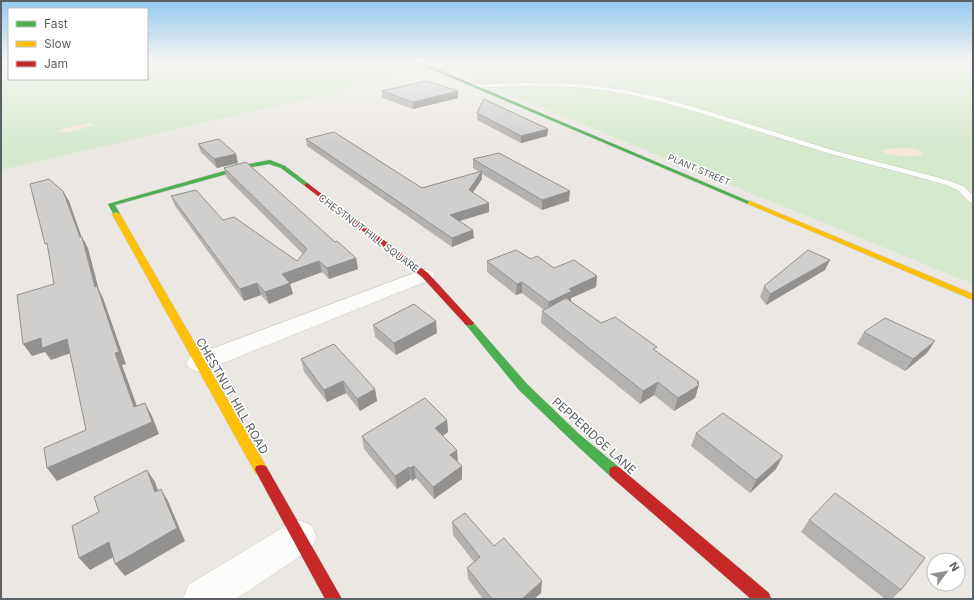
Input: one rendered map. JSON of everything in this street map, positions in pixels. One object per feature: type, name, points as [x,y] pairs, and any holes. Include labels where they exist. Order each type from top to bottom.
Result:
[{"type":"street","name":"PLANT STREET","points":[[483,90],[973,298]]},
{"type":"street","name":"CHESTNUT HILL SQUARE","points":[[111,204],[251,165],[270,162],[283,167],[425,274]]},
{"type":"street","name":"CHESTNUT HILL ROAD","points":[[111,204],[199,363],[334,599]]},
{"type":"street","name":"CHESTNUT HILL SQUARE","points":[[199,363],[425,274]]},
{"type":"street","name":"PEPPERIDGE LANE","points":[[425,274],[523,387],[575,437],[763,599]]},
{"type":"street","points":[[202,599],[299,537]]},
{"type":"lane","points":[[617,90],[705,111],[816,148],[946,182],[960,188],[973,200]]},
{"type":"green space","points":[[1,90],[344,90],[1,170]]},
{"type":"green space","points":[[499,90],[973,90],[973,284]]},
{"type":"sand","points":[[89,123],[95,125],[69,132],[58,132],[65,128]]},
{"type":"sand","points":[[887,149],[915,149],[923,153],[922,155],[901,156],[891,155],[881,151]]},
{"type":"building","points":[[455,90],[458,91],[413,102],[382,91]]},
{"type":"building","points":[[484,99],[548,129],[521,136],[477,113]]},
{"type":"building","points":[[334,132],[422,188],[482,171],[469,190],[489,203],[450,215],[473,230],[452,238],[306,139]]},
{"type":"building","points":[[219,139],[236,154],[214,159],[198,144]]},
{"type":"building","points":[[499,153],[570,191],[542,200],[473,159]]},
{"type":"building","points":[[246,162],[335,242],[337,241],[356,258],[327,268],[319,261],[282,274],[290,283],[265,292],[257,283],[240,289],[171,196],[196,190],[223,220],[234,217],[297,261],[307,249],[224,168]]},
{"type":"building","points":[[49,179],[63,191],[80,237],[82,237],[95,287],[97,286],[119,352],[115,353],[134,407],[145,403],[152,422],[47,468],[44,448],[86,430],[67,339],[42,348],[41,338],[23,344],[17,295],[54,284],[47,243],[45,244],[30,184]]},
{"type":"building","points":[[516,250],[531,259],[537,256],[554,268],[574,260],[597,276],[569,289],[572,291],[549,302],[522,282],[517,284],[487,261]]},
{"type":"building","points":[[808,250],[830,260],[770,294],[764,286]]},
{"type":"building","points":[[566,298],[601,323],[615,317],[657,347],[653,349],[699,382],[697,383],[699,385],[678,398],[658,382],[643,391],[542,311]]},
{"type":"building","points":[[414,304],[436,321],[394,343],[373,325]]},
{"type":"building","points":[[885,318],[935,341],[913,359],[864,332]]},
{"type":"building","points":[[334,344],[375,389],[357,399],[343,381],[324,390],[301,359]]},
{"type":"building","points":[[425,398],[447,420],[435,428],[457,450],[450,455],[462,466],[433,487],[414,466],[409,467],[395,476],[362,436]]},
{"type":"building","points":[[723,413],[783,456],[756,480],[696,433]]},
{"type":"building","points":[[147,470],[155,492],[161,489],[177,528],[115,564],[109,542],[79,558],[72,526],[99,512],[94,497]]},
{"type":"building","points":[[835,493],[925,558],[901,590],[809,520]]},
{"type":"building","points":[[465,513],[494,546],[504,538],[542,581],[522,599],[492,599],[467,568],[480,557],[452,522]]},
{"type":"railway","points":[[858,90],[915,107]]},
{"type":"railway","points":[[911,106],[973,124]]},
{"type":"traffic: fast","points":[[483,90],[750,203]]},
{"type":"traffic: fast","points":[[116,214],[111,204],[251,165],[270,162],[283,167],[307,185]]},
{"type":"traffic: fast","points":[[469,323],[523,387],[575,437],[615,472]]},
{"type":"traffic: slow","points":[[750,203],[973,297]]},
{"type":"traffic: slow","points":[[116,214],[261,470]]},
{"type":"traffic: jam","points":[[307,185],[425,275],[469,323]]},
{"type":"traffic: jam","points":[[261,470],[334,599]]},
{"type":"traffic: jam","points":[[615,472],[763,599]]}]
